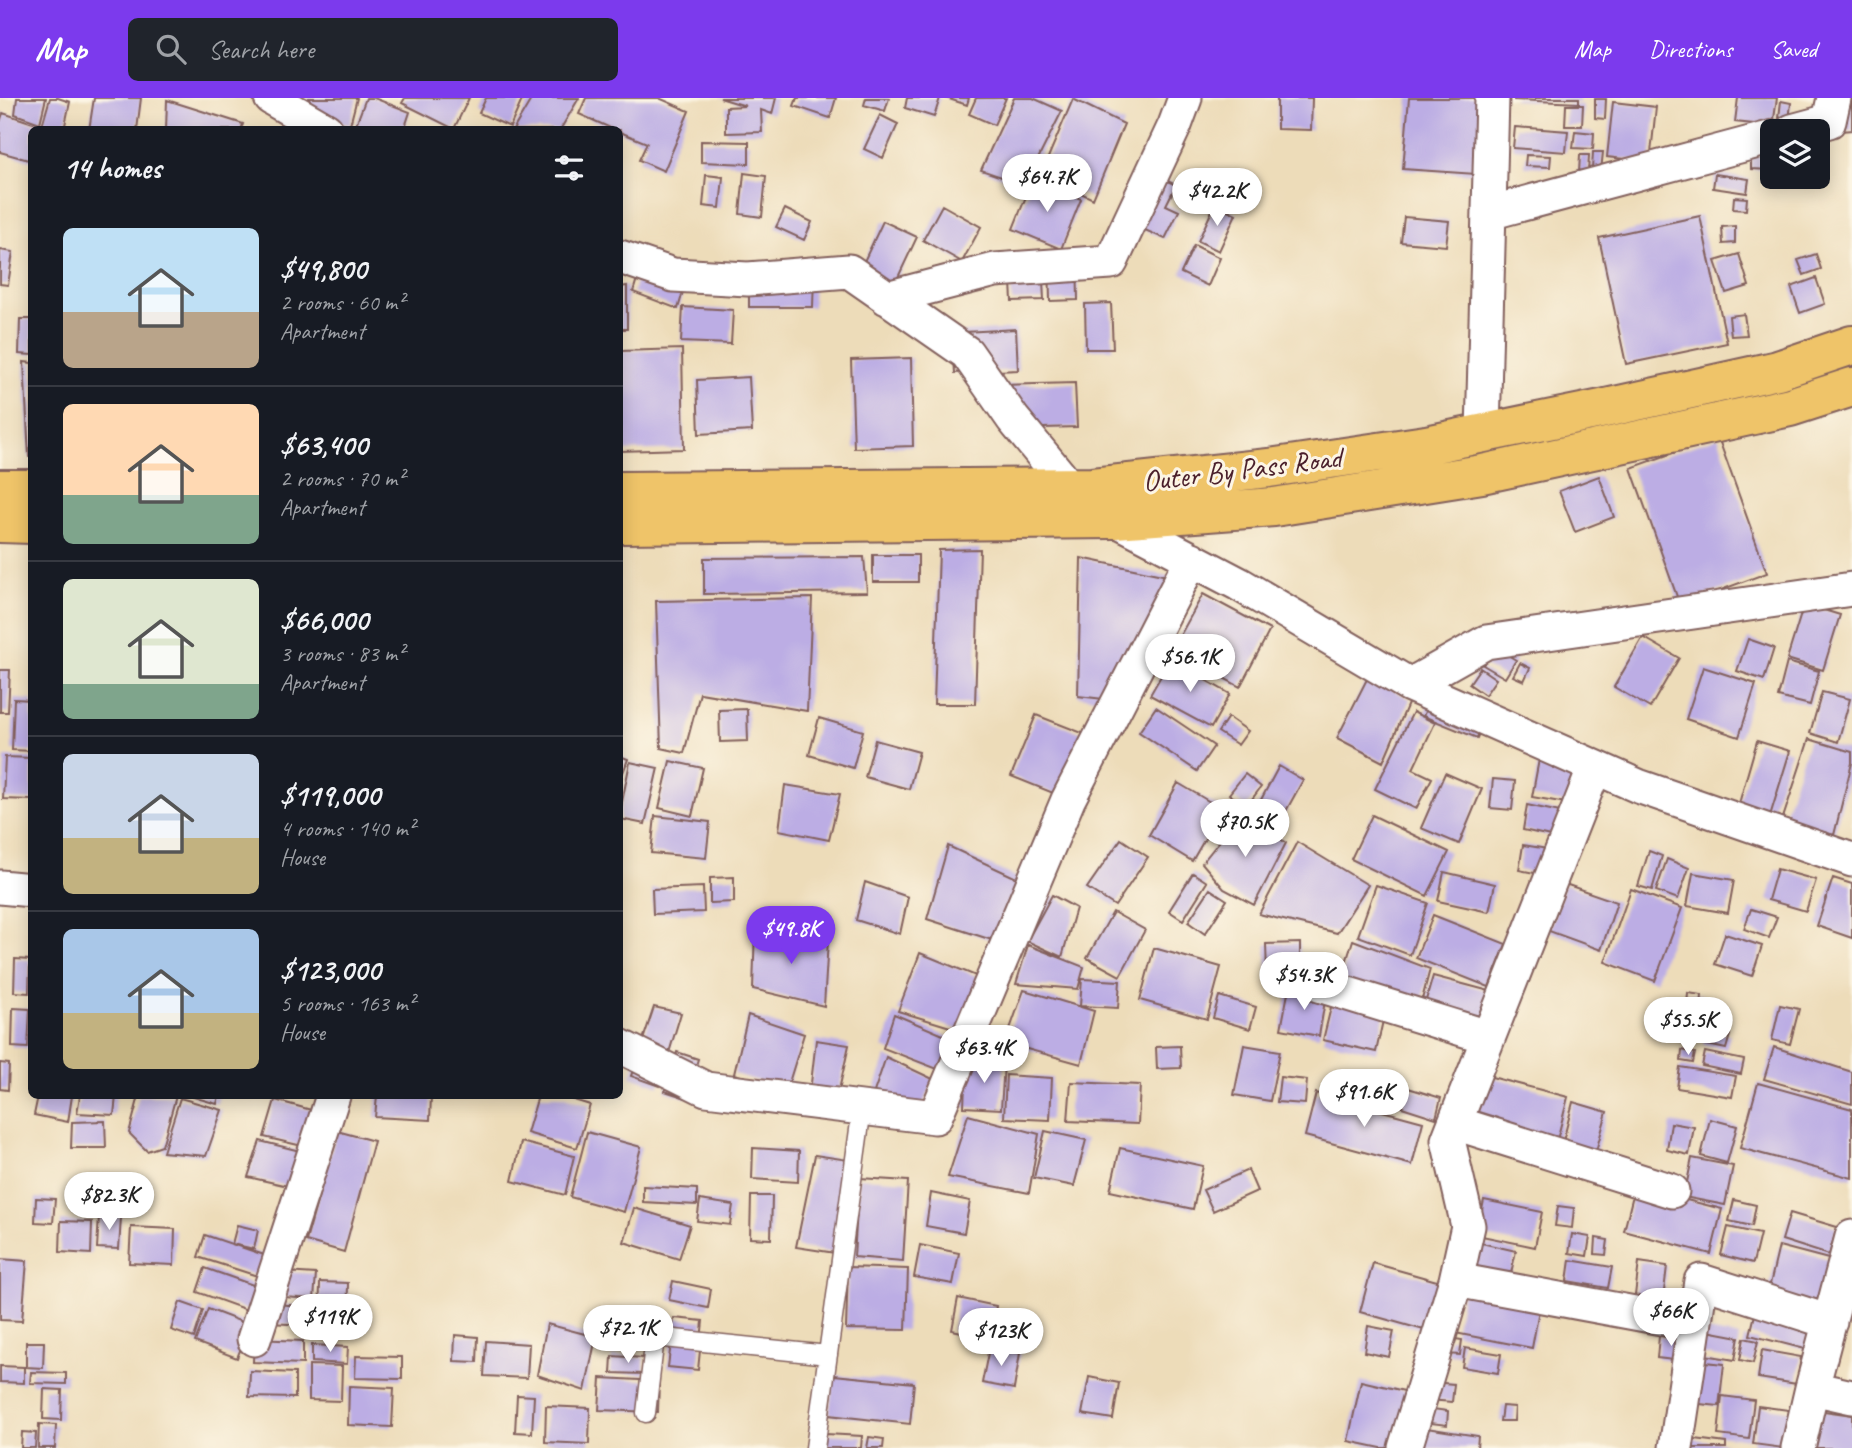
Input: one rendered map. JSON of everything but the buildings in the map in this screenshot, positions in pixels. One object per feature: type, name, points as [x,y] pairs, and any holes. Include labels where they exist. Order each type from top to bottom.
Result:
[{"type":"main road","name":"Outer By Pass Road","points":[[623,491],[1092,487],[1269,468],[1426,445],[1601,409],[1778,370],[1852,345]]},
{"type":"main road","name":"Outer By Pass Road","points":[[623,524],[1115,519],[1274,507],[1482,474],[1790,407],[1852,387]]},
{"type":"main road","points":[[0,489],[28,489]]},
{"type":"main road","points":[[0,523],[28,524]]},
{"type":"street","points":[[271,98],[319,126]]},
{"type":"street","points":[[887,298],[995,270],[1111,262],[1185,98]]},
{"type":"street","points":[[1483,433],[1492,98]]},
{"type":"street","points":[[1829,119],[1834,98]]},
{"type":"street","points":[[1489,214],[1760,141]]},
{"type":"street","points":[[623,258],[673,275],[748,279],[849,271],[967,354],[1013,419],[1069,487]]},
{"type":"street","points":[[1115,519],[1239,584],[1410,685],[1638,786],[1852,860]]},
{"type":"street","points":[[623,1047],[706,1088],[935,1117],[1068,800],[1192,559]]},
{"type":"street","points":[[1410,685],[1486,642],[1852,589]]},
{"type":"street","points":[[1405,1448],[1456,1280],[1468,1226],[1448,1140],[1595,766]]},
{"type":"street","points":[[0,887],[28,890]]},
{"type":"street","points":[[1319,985],[1488,1037]]},
{"type":"street","points":[[254,1339],[332,1099]]},
{"type":"street","points":[[1455,1124],[1672,1191]]},
{"type":"street","points":[[1798,1448],[1852,1237]]},
{"type":"street","points":[[1456,1280],[1694,1324]]},
{"type":"street","points":[[1676,1448],[1701,1281],[1830,1322]]},
{"type":"street","points":[[1812,1388],[1852,1397]]},
{"type":"lane","points":[[815,1448],[862,1108]]},
{"type":"lane","points":[[646,1413],[655,1337],[828,1354]]}]
